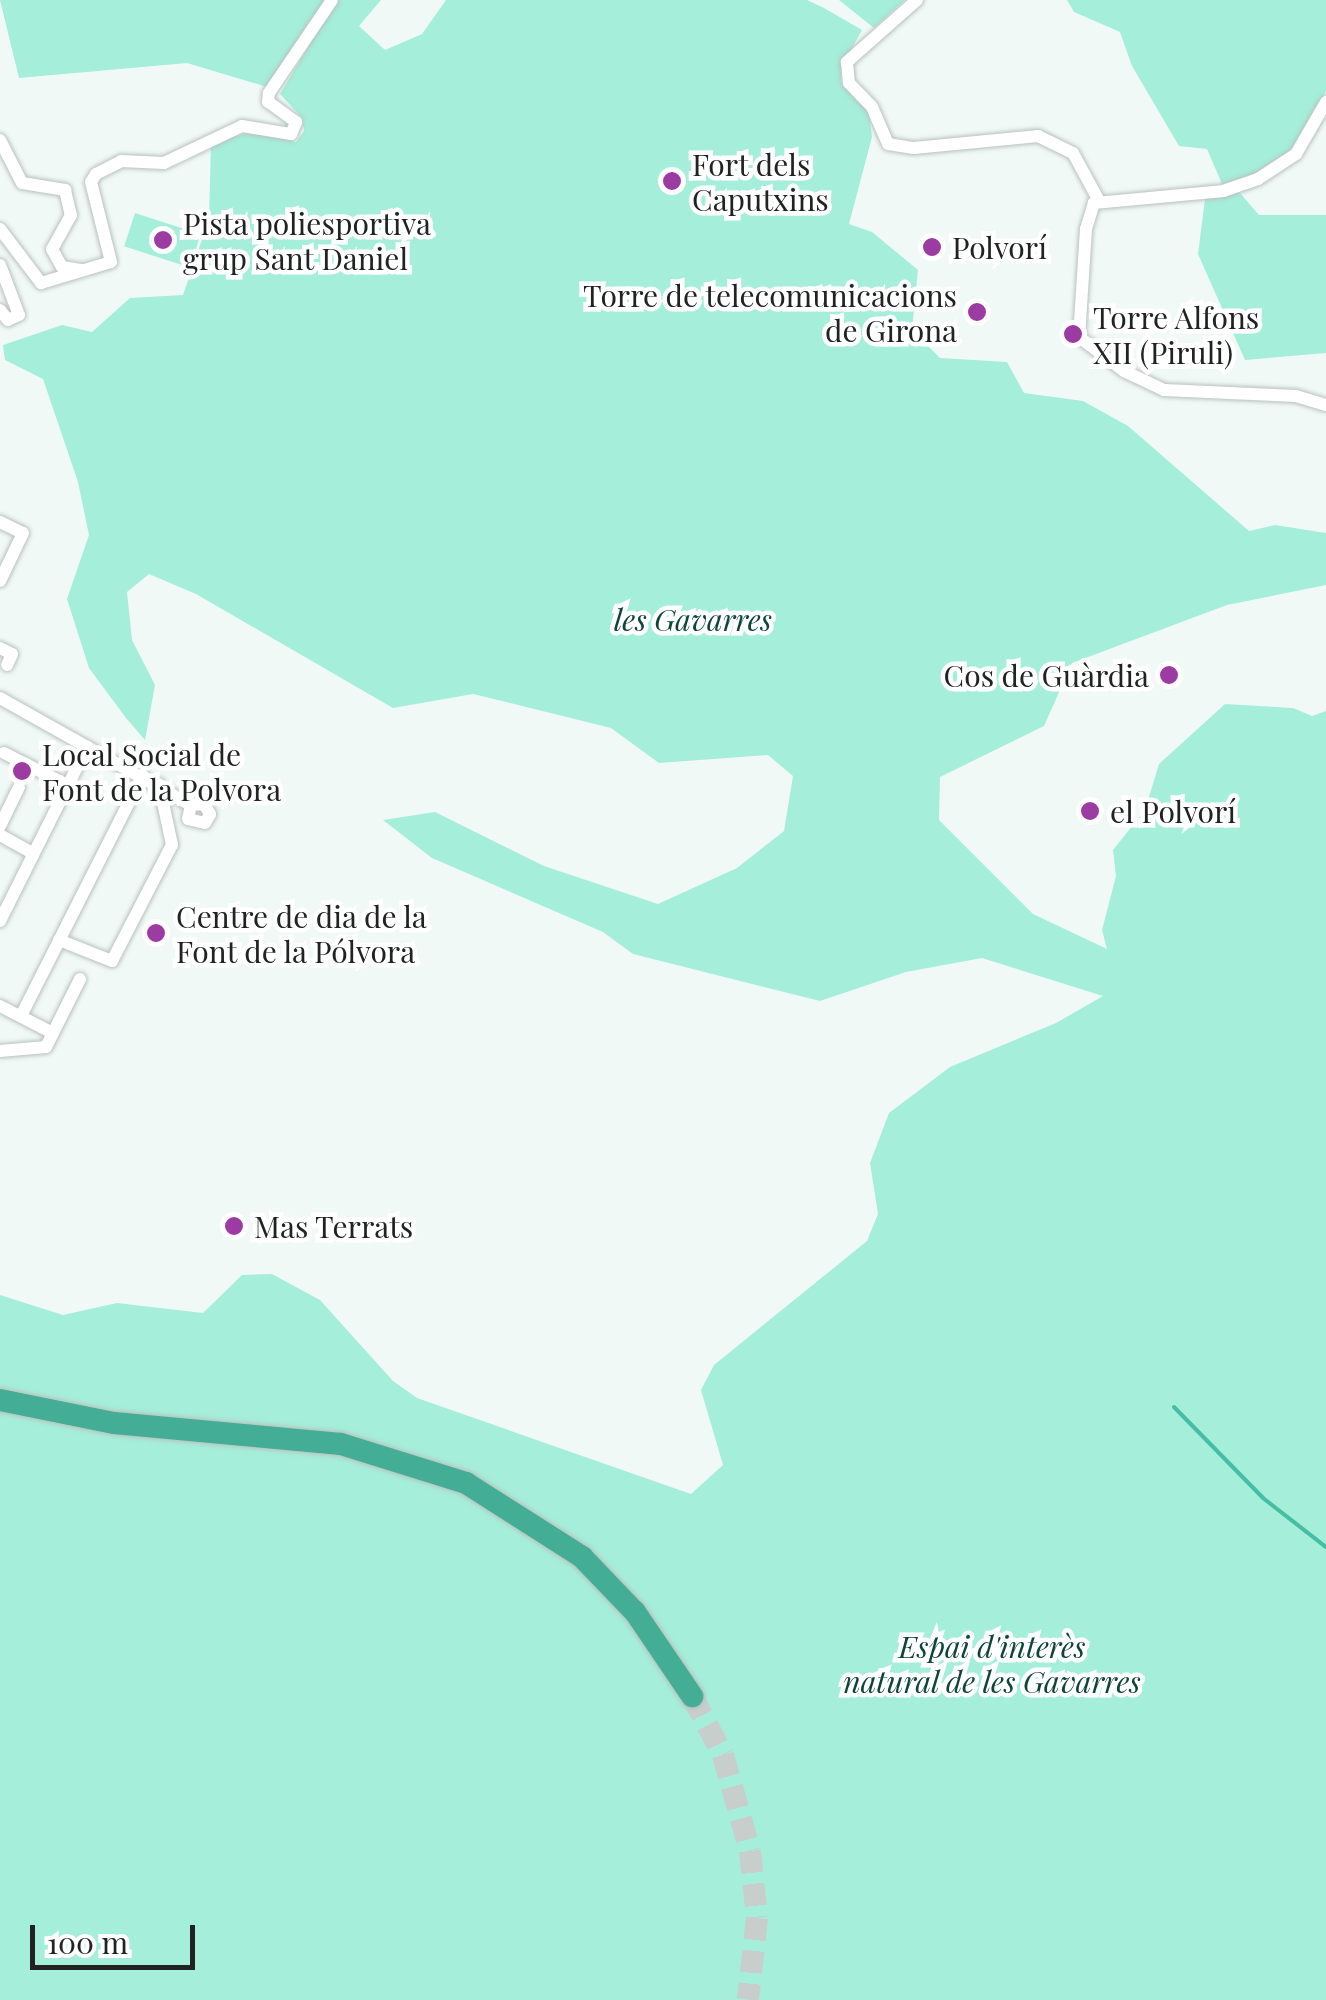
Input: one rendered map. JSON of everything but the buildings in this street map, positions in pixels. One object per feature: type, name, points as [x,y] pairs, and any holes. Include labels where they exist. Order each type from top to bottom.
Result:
[{"type":"highway","points":[[0,1400],[114,1423],[342,1444],[466,1483],[523,1514],[590,1565],[654,1636],[692,1696]]},
{"type":"street","points":[[0,229],[41,283],[111,262],[91,182],[96,174],[121,161],[164,163],[242,126],[291,134],[296,122],[268,102],[269,93],[332,0]]},
{"type":"street","points":[[916,0],[847,62],[849,83],[872,108],[888,144],[914,148],[1038,136],[1073,153],[1098,199]]},
{"type":"street","points":[[1098,199],[1212,193],[1248,183],[1296,154],[1326,102]]},
{"type":"street","points":[[0,140],[22,183],[65,190],[71,215],[52,248],[62,267],[82,270]]},
{"type":"street","points":[[1098,199],[1086,229],[1079,336],[1124,371],[1164,390],[1296,396],[1326,405]]},
{"type":"street","points":[[0,266],[19,314],[8,320],[0,310]]},
{"type":"street","points":[[0,522],[23,534],[0,581]]},
{"type":"street","points":[[0,648],[12,654],[6,665]]},
{"type":"street","points":[[0,698],[192,805]]},
{"type":"street","points":[[0,920],[87,747]]},
{"type":"street","points":[[4,752],[67,785]]},
{"type":"street","points":[[21,1016],[143,776]]},
{"type":"street","points":[[60,940],[112,961],[172,844],[160,784]]},
{"type":"street","points":[[0,826],[19,787]]},
{"type":"street","points":[[0,835],[33,853]]},
{"type":"street","points":[[0,1052],[46,1047],[80,979]]},
{"type":"street","points":[[0,1006],[53,1032]]},
{"type":"green space","points":[[0,0],[330,0],[267,87],[187,63],[19,78]]},
{"type":"green space","name":"Espai d'interès natural de les Gavarres","points":[[336,0],[381,0],[359,26],[385,50],[422,34],[446,0],[807,0],[824,8],[862,30],[842,66],[841,81],[869,112],[872,137],[849,224],[872,232],[918,270],[912,330],[940,358],[1007,362],[1024,393],[1083,401],[1128,426],[1249,531],[1275,525],[1326,533],[1326,585],[1227,605],[1072,663],[1044,726],[940,777],[939,820],[1033,914],[1107,949],[1102,930],[1116,876],[1113,850],[1145,810],[1159,764],[1225,704],[1293,708],[1312,716],[1326,711],[1326,2000],[0,2000],[0,1295],[63,1315],[117,1303],[203,1313],[242,1275],[272,1274],[320,1300],[393,1381],[417,1398],[691,1494],[723,1465],[701,1390],[714,1365],[867,1241],[878,1214],[870,1163],[889,1113],[950,1067],[1056,1023],[1103,996],[982,958],[906,972],[820,1001],[633,954],[603,932],[432,858],[383,820],[435,812],[544,866],[658,904],[737,868],[784,831],[793,776],[768,755],[659,763],[611,728],[473,694],[393,708],[196,594],[149,574],[127,592],[132,640],[155,685],[145,740],[126,718],[89,668],[67,599],[89,535],[78,482],[43,379],[5,360],[3,345],[62,325],[92,332],[130,298],[183,295],[209,219],[211,143],[258,130],[296,142],[304,131],[302,118],[280,94]]},
{"type":"green space","points":[[839,0],[905,0],[874,28]]},
{"type":"green space","points":[[1067,0],[1326,0],[1326,91],[1294,148],[1252,175],[1222,184],[1207,149],[1179,146],[1132,66],[1120,32],[1074,12]]},
{"type":"green space","points":[[1239,192],[1259,215],[1326,215],[1326,353],[1245,360],[1198,254],[1205,199]]},
{"type":"green space","name":"Pista poliesportiva grup Sant Daniel","points":[[135,213],[201,234],[190,268],[124,246]]},
{"type":"waterway","points":[[1174,1407],[1263,1498],[1326,1547]]},
{"type":"tunnel","points":[[692,1696],[723,1755],[750,1851],[757,1918],[748,2000]]},
{"type":"place","name":"Fort dels Caputxins","points":[[672,181]]},
{"type":"place","name":"Pista poliesportiva grup Sant Daniel","points":[[163,240]]},
{"type":"place","name":"Polvorí","points":[[932,247]]},
{"type":"place","name":"Torre de telecomunicacions de Girona","points":[[977,312]]},
{"type":"place","name":"Torre Alfons XII (Piruli)","points":[[1073,334]]},
{"type":"place","name":"Cos de Guàrdia","points":[[1169,675]]},
{"type":"place","name":"Local Social de Font de la Polvora","points":[[22,771]]},
{"type":"place","name":"el Polvorí","points":[[1090,811]]},
{"type":"place","name":"Centre de dia de la Font de la Pólvora","points":[[156,933]]},
{"type":"place","name":"Mas Terrats","points":[[234,1226]]},
{"type":"park label","name":"les Gavarres","points":[[693,619]]}]
